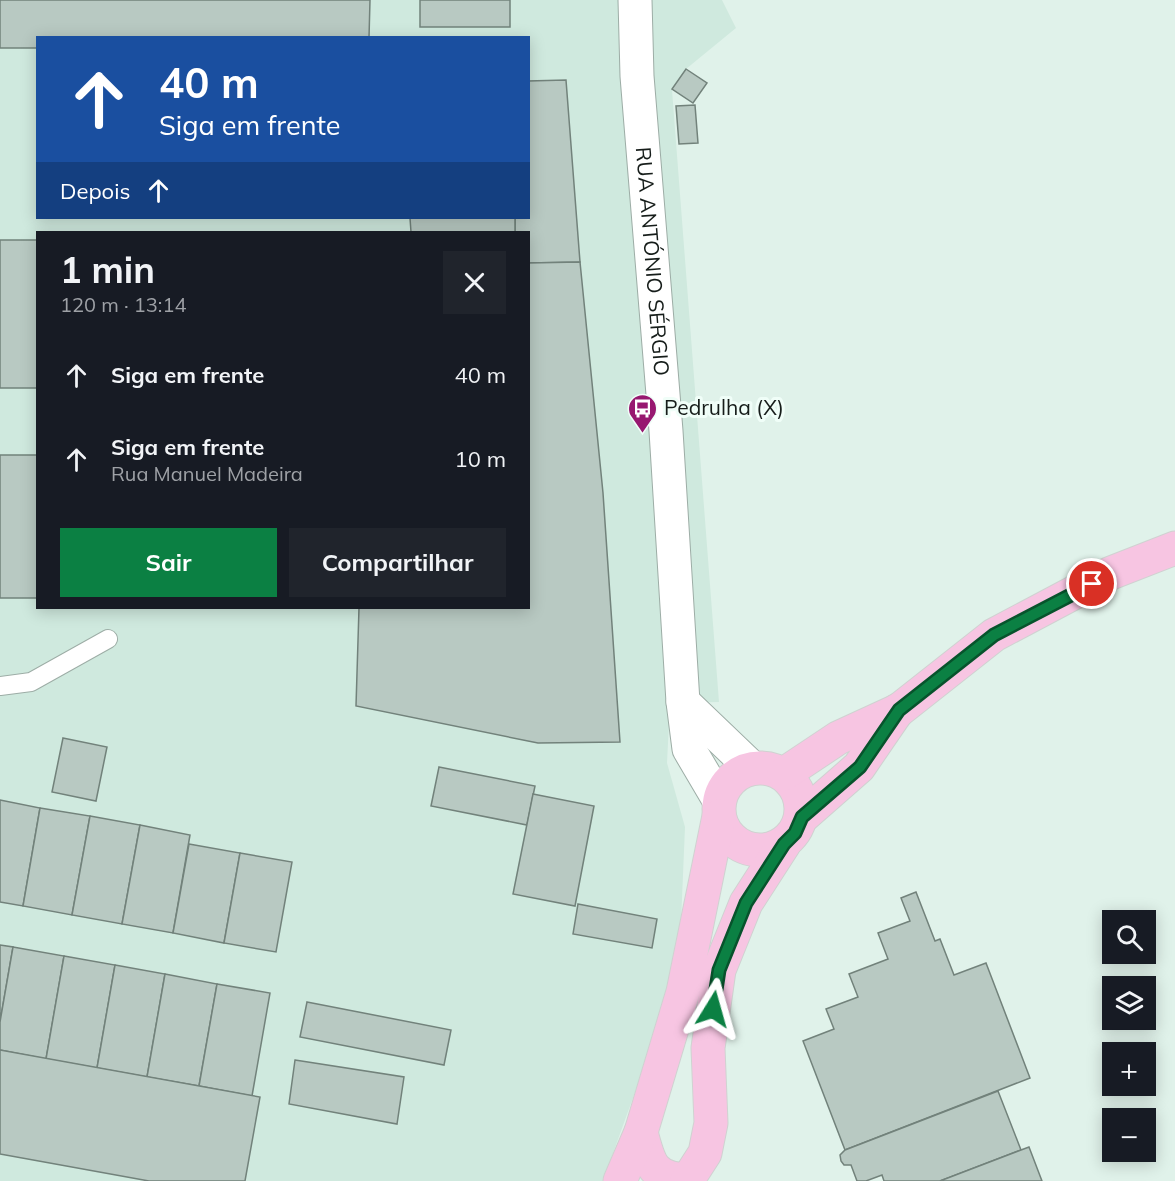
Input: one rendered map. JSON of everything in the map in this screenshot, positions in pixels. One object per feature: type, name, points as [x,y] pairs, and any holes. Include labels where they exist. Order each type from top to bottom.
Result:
[{"type":"main road","points":[[784,774],[838,738],[899,710],[994,635],[1111,573],[1175,548]]},
{"type":"main road","points":[[641,1132],[649,1163],[659,1174],[673,1180],[689,1180],[705,1154],[711,1123],[708,1048],[719,970],[746,903],[784,844],[795,833],[802,817],[860,767],[899,710]]},
{"type":"main road","points":[[621,1181],[641,1132],[683,992],[719,808],[726,785],[737,774],[752,768],[769,768],[784,774],[796,786],[801,801],[802,817]]},
{"type":"main road","points":[[719,808],[725,832],[737,843],[752,850],[769,850],[784,844]]},
{"type":"street","name":"RUA ANTÓNIO SÉRGIO","points":[[635,0],[637,76],[666,431],[683,702],[689,749],[719,808]]},
{"type":"street","points":[[683,702],[752,768]]},
{"type":"lane","points":[[0,686],[31,682],[108,639]]},
{"type":"shaded area","points":[[0,0],[722,0],[736,28],[686,69],[672,90],[719,702],[670,703],[667,763],[685,827],[679,970],[603,1181],[0,1181]]},
{"type":"building","points":[[0,0],[370,0],[369,36],[36,36],[36,48],[0,48]]},
{"type":"building","points":[[420,0],[510,0],[510,27],[420,27]]},
{"type":"building","points":[[686,69],[707,83],[693,103],[672,89]]},
{"type":"building","points":[[566,80],[580,262],[530,263],[530,231],[515,231],[515,219],[530,219],[530,81]]},
{"type":"building","points":[[695,105],[698,143],[679,144],[676,106]]},
{"type":"building","points":[[410,219],[515,219],[515,231],[411,231]]},
{"type":"building","points":[[0,240],[36,240],[36,388],[0,388]]},
{"type":"building","points":[[580,262],[603,493],[620,742],[538,743],[356,706],[359,609],[530,609],[530,263]]},
{"type":"building","points":[[0,455],[36,455],[36,598],[0,598]]},
{"type":"building","points":[[63,738],[107,747],[96,801],[52,792]]},
{"type":"building","points":[[439,767],[535,786],[527,825],[431,806]]},
{"type":"building","points":[[533,794],[594,806],[575,906],[513,894]]},
{"type":"building","points":[[0,800],[40,808],[23,906],[0,902]]},
{"type":"building","points":[[40,808],[90,816],[72,915],[23,906]]},
{"type":"building","points":[[90,816],[140,825],[122,924],[72,915]]},
{"type":"building","points":[[140,825],[190,835],[173,933],[122,924]]},
{"type":"building","points":[[189,844],[240,853],[224,943],[173,933]]},
{"type":"building","points":[[240,853],[292,862],[276,952],[224,943]]},
{"type":"building","points":[[916,892],[935,941],[940,939],[954,975],[986,963],[1030,1078],[845,1150],[803,1041],[834,1029],[826,1009],[858,997],[849,974],[888,959],[878,933],[910,921],[901,898]]},
{"type":"building","points":[[578,904],[657,919],[652,948],[573,934]]},
{"type":"building","points":[[0,945],[13,947],[0,1022]]},
{"type":"building","points":[[13,947],[64,956],[46,1059],[0,1050],[0,1022]]},
{"type":"building","points":[[64,956],[115,965],[97,1068],[46,1059]]},
{"type":"building","points":[[115,965],[165,974],[147,1077],[97,1068]]},
{"type":"building","points":[[165,974],[217,984],[199,1086],[147,1077]]},
{"type":"building","points":[[217,984],[270,993],[252,1096],[199,1086]]},
{"type":"building","points":[[307,1002],[451,1030],[444,1065],[300,1037]]},
{"type":"building","points":[[0,1050],[260,1097],[245,1181],[149,1181],[0,1154]]},
{"type":"building","points":[[295,1060],[404,1077],[397,1124],[289,1104]]},
{"type":"building","points":[[998,1091],[1021,1150],[940,1181],[884,1181],[882,1175],[866,1181],[857,1181],[851,1165],[844,1165],[841,1161],[840,1155],[845,1150]]},
{"type":"building","points":[[1029,1147],[1042,1181],[940,1181],[1021,1150]]},
{"type":"place","name":"Pedrulha (X)","points":[[643,434]]},
{"type":"route","points":[[713,1009],[719,970],[746,903],[784,844],[795,833],[802,817],[860,767],[899,710],[994,635],[1092,584]]}]
